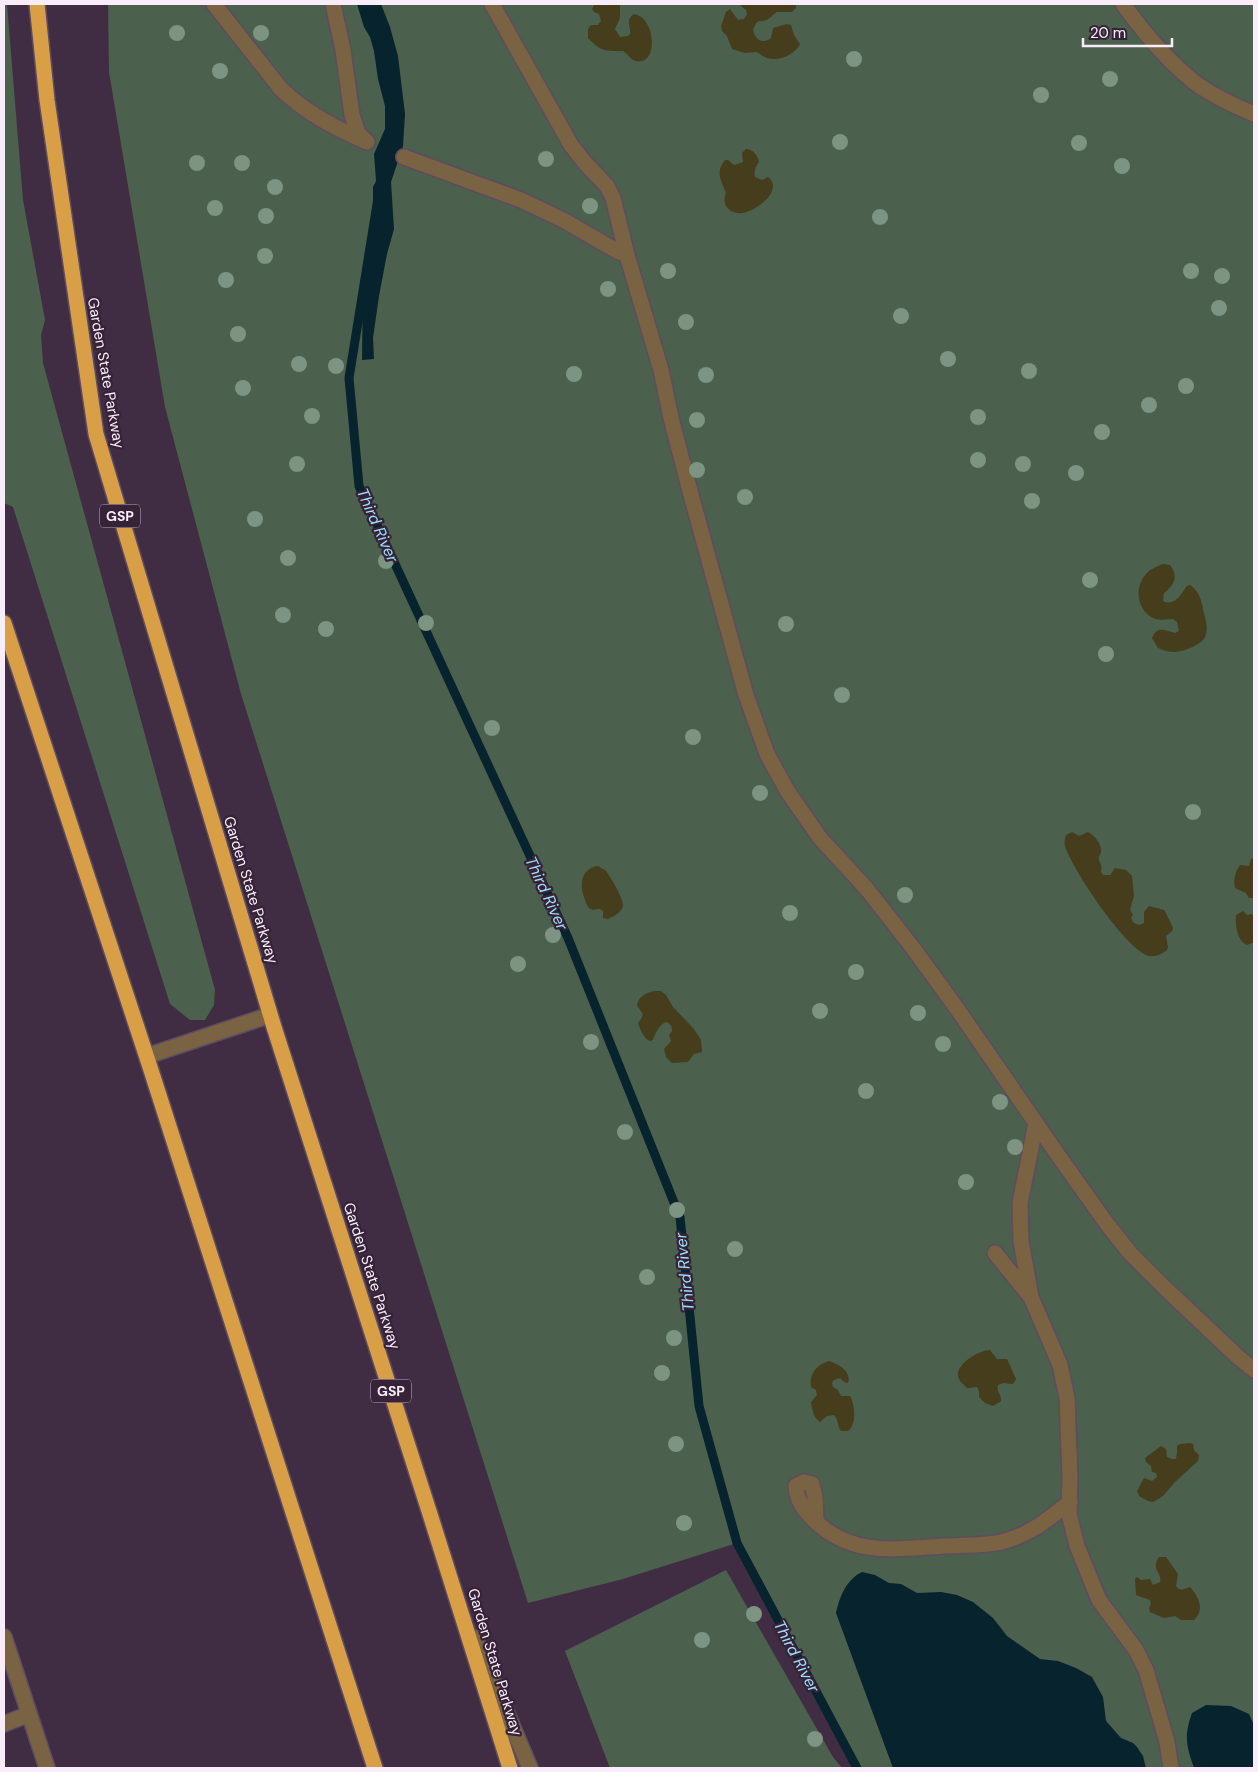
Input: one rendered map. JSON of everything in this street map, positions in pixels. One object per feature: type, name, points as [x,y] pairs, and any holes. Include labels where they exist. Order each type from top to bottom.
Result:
[{"type":"highway","name":"Garden State Parkway","points":[[38,4],[47,100],[96,434],[270,1014],[510,1768]]},
{"type":"highway","points":[[4,623],[147,1056],[375,1768]]},
{"type":"street","points":[[214,4],[281,89],[293,101],[340,130],[367,142],[358,133],[352,114],[342,50],[332,4]]},
{"type":"street","points":[[492,4],[571,145],[607,186],[613,198],[627,255],[661,370],[691,495],[746,695],[766,754],[788,792],[820,838],[866,888],[913,948],[1107,1224],[1130,1253],[1166,1289],[1254,1370]]},
{"type":"street","points":[[1123,4],[1149,40],[1188,78],[1234,106],[1254,114]]},
{"type":"street","points":[[404,157],[521,200],[562,220],[616,251],[627,255]]},
{"type":"street","points":[[147,1056],[270,1014]]},
{"type":"street","points":[[1036,1123],[1020,1203],[1021,1240],[1031,1297],[1060,1365],[1067,1398],[1070,1468],[1069,1514],[1077,1546],[1099,1600],[1136,1650],[1146,1670],[1162,1724],[1171,1768]]},
{"type":"street","points":[[995,1253],[1031,1297]]},
{"type":"street","points":[[1034,1530],[1070,1502]]},
{"type":"street","points":[[816,1522],[826,1531],[842,1540],[860,1547],[882,1550],[1004,1541],[1034,1530],[1057,1525],[1074,1532]]},
{"type":"street","points":[[453,1586],[530,1768]]},
{"type":"street","points":[[4,1637],[47,1768]]},
{"type":"street","points":[[4,1724],[29,1714]]},
{"type":"green space","points":[[4,4],[7,4],[23,200],[45,320],[41,335],[43,363],[215,990],[214,1005],[205,1020],[190,1020],[170,1004],[13,507],[4,503]]},
{"type":"green space","points":[[108,4],[1254,4],[1254,1768],[857,1768],[737,1543],[623,1579],[528,1603],[241,694],[165,407],[109,72]]},
{"type":"green space","points":[[726,1570],[833,1757],[842,1768],[610,1768],[565,1651]]},
{"type":"sand","points":[[595,4],[620,4],[620,18],[615,29],[620,37],[630,34],[629,21],[634,14],[641,17],[647,23],[652,40],[648,56],[643,61],[636,61],[623,51],[604,50],[588,38],[588,29],[591,25],[598,25],[601,21],[599,14],[592,9]]},
{"type":"sand","points":[[741,4],[796,4],[796,8],[792,12],[777,12],[767,19],[757,22],[753,30],[759,40],[765,41],[771,38],[773,28],[787,24],[791,25],[794,35],[800,44],[798,48],[791,54],[777,59],[767,58],[756,52],[745,53],[732,49],[721,26],[726,12],[730,9],[738,20],[744,19],[747,14]]},
{"type":"sand","points":[[749,149],[756,155],[759,162],[755,169],[755,177],[762,180],[768,177],[772,181],[773,186],[770,195],[763,203],[747,212],[737,213],[726,206],[724,200],[726,193],[721,180],[720,169],[725,160],[734,165],[743,162],[742,153]]},
{"type":"sand","points":[[1163,564],[1170,565],[1175,577],[1173,584],[1164,593],[1163,601],[1174,601],[1190,585],[1199,596],[1206,623],[1207,630],[1203,640],[1191,648],[1178,652],[1170,652],[1158,648],[1152,638],[1156,631],[1159,630],[1175,633],[1179,631],[1177,622],[1173,619],[1160,620],[1153,618],[1143,610],[1139,598],[1142,579],[1154,568]]},
{"type":"sand","points":[[1072,832],[1079,836],[1088,832],[1097,840],[1101,849],[1099,859],[1103,875],[1110,875],[1115,868],[1126,870],[1132,876],[1134,896],[1130,909],[1133,915],[1131,918],[1133,922],[1138,925],[1144,923],[1144,912],[1149,906],[1164,910],[1173,928],[1166,936],[1167,950],[1158,955],[1149,956],[1127,940],[1114,925],[1078,872],[1065,846],[1066,835]]},
{"type":"sand","points":[[1254,858],[1254,898],[1249,898],[1246,893],[1235,888],[1234,879],[1240,865],[1249,866],[1251,859]]},
{"type":"sand","points":[[598,866],[605,870],[610,877],[623,903],[621,911],[608,919],[603,918],[603,911],[600,909],[593,910],[589,908],[582,887],[585,873]]},
{"type":"sand","points":[[1243,911],[1247,915],[1252,914],[1254,918],[1254,942],[1247,945],[1241,940],[1236,928],[1236,915]]},
{"type":"sand","points":[[654,991],[661,991],[666,995],[673,1007],[694,1029],[701,1040],[702,1052],[694,1054],[688,1062],[672,1063],[666,1057],[664,1049],[671,1041],[669,1035],[672,1031],[671,1026],[666,1022],[656,1032],[653,1040],[650,1041],[646,1038],[641,1031],[638,1023],[642,1014],[637,1005],[643,995]]},
{"type":"sand","points":[[990,1350],[997,1359],[1007,1359],[1016,1379],[1013,1384],[1003,1383],[998,1385],[1001,1401],[993,1406],[985,1403],[979,1397],[977,1387],[967,1388],[960,1380],[958,1374],[959,1369],[968,1360]]},
{"type":"sand","points":[[829,1361],[840,1366],[848,1375],[848,1383],[840,1378],[832,1383],[841,1396],[850,1396],[852,1400],[854,1419],[848,1431],[841,1431],[834,1415],[827,1416],[820,1422],[816,1419],[813,1411],[811,1402],[817,1395],[816,1390],[811,1387],[811,1378],[818,1367]]},
{"type":"sand","points":[[1193,1444],[1194,1450],[1199,1455],[1198,1461],[1163,1496],[1153,1502],[1139,1496],[1137,1491],[1144,1478],[1152,1481],[1157,1477],[1156,1473],[1152,1472],[1151,1466],[1146,1462],[1145,1458],[1161,1446],[1166,1449],[1167,1457],[1176,1459],[1177,1446]]},
{"type":"sand","points":[[1159,1557],[1166,1557],[1178,1574],[1176,1586],[1181,1590],[1190,1587],[1196,1595],[1200,1608],[1194,1620],[1181,1620],[1175,1616],[1164,1618],[1150,1612],[1150,1600],[1136,1595],[1135,1579],[1137,1577],[1141,1580],[1150,1579],[1153,1585],[1160,1582],[1160,1576],[1156,1568]]},
{"type":"water","points":[[357,4],[381,4],[398,56],[405,114],[403,146],[391,182],[394,229],[379,296],[373,338],[374,359],[362,360],[363,279],[371,254],[377,211],[373,203],[373,187],[376,181],[374,154],[385,129],[385,106],[378,79],[374,51]]},
{"type":"water","points":[[862,1572],[875,1575],[889,1583],[901,1584],[917,1593],[941,1592],[957,1595],[973,1602],[993,1618],[1007,1636],[1040,1659],[1058,1661],[1092,1677],[1103,1697],[1106,1721],[1121,1738],[1133,1743],[1137,1747],[1143,1756],[1146,1768],[893,1768],[836,1613],[844,1589],[856,1575]]},
{"type":"water","points":[[1206,1705],[1231,1706],[1249,1714],[1254,1725],[1254,1768],[1194,1768],[1188,1747],[1188,1728],[1192,1713]]},
{"type":"waterway","name":"Third River","points":[[378,198],[349,378],[359,486],[568,938],[680,1217],[699,1406],[737,1543],[857,1768]]}]
